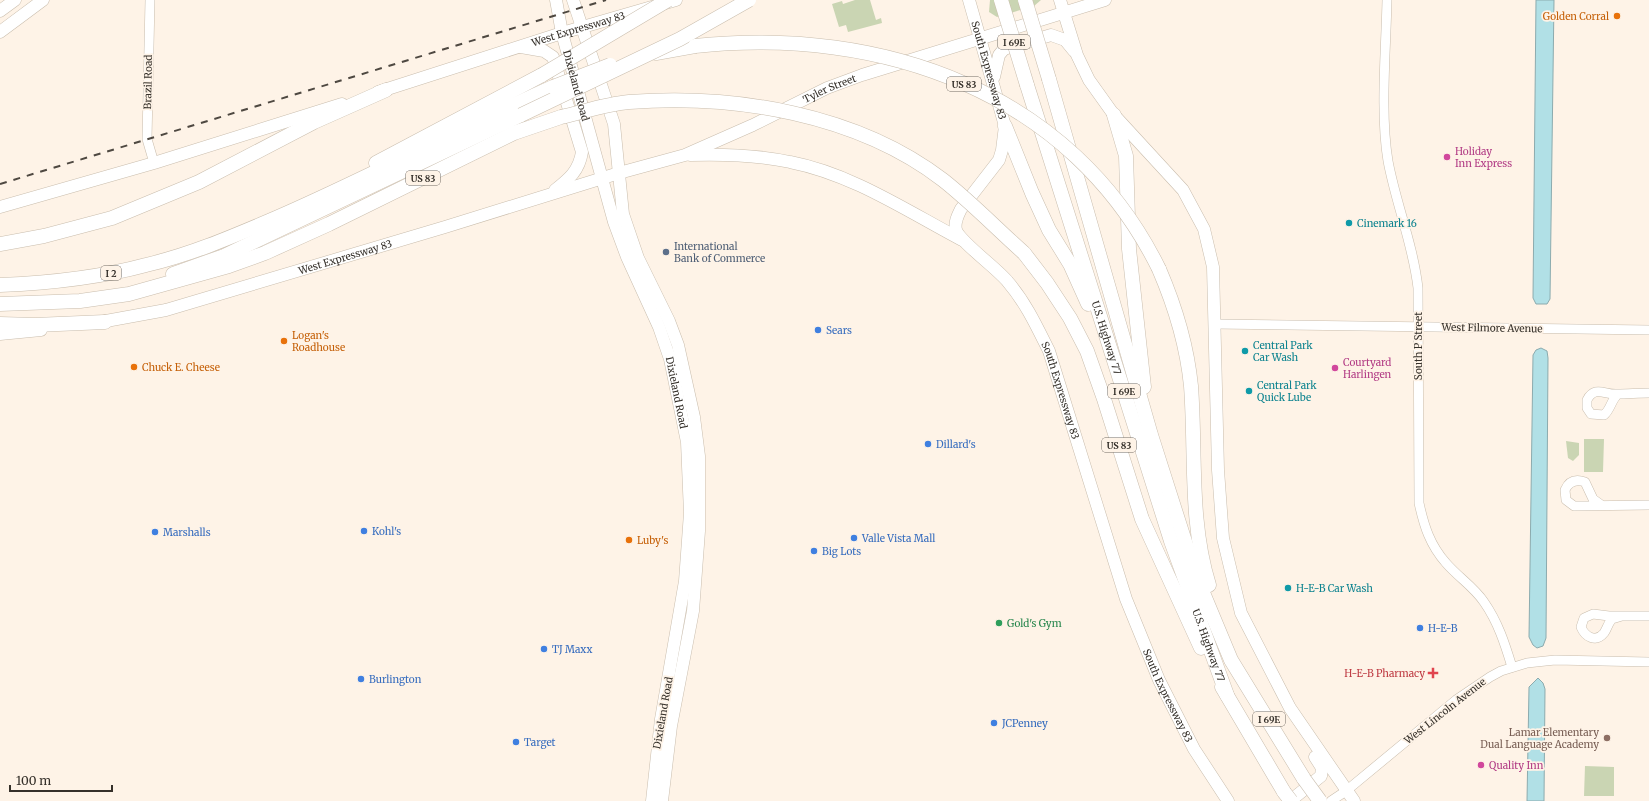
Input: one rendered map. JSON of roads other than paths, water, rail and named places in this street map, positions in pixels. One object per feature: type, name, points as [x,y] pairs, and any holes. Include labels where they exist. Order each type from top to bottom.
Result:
[{"type":"highway","points":[[217,242],[316,194],[542,75],[668,0]]},
{"type":"highway","points":[[0,304],[20,304],[128,285],[177,273],[224,256],[674,42],[749,0]]},
{"type":"highway","name":"U.S. Highway 77","points":[[1001,0],[1170,541],[1227,695]]},
{"type":"highway","name":"U.S. Highway 77","points":[[1025,0],[1151,435],[1196,576],[1232,660]]},
{"type":"highway","name":"US 83","points":[[217,242],[378,172],[553,86],[587,72],[630,59],[694,46],[738,42],[781,42],[824,46],[868,53],[912,65],[955,80],[996,99],[1027,117],[1060,141],[1094,173],[1119,203],[1141,236],[1159,269],[1174,307],[1188,365],[1192,398],[1198,541],[1204,569],[1232,660]]},
{"type":"highway","points":[[0,244],[44,236],[112,218],[199,182],[314,122],[386,90]]},
{"type":"highway","name":"US 83","points":[[20,304],[80,301],[129,294],[229,266],[265,253],[329,224],[514,134],[560,117],[627,103],[699,100],[759,106],[817,119],[873,140],[909,158],[943,180],[1024,253],[1047,283],[1070,318],[1086,351],[1104,399],[1142,519],[1200,645],[1227,695]]},
{"type":"highway","points":[[1114,116],[1126,156],[1129,249],[1151,435]]},
{"type":"highway","points":[[1004,126],[1049,230],[1070,264],[1114,364]]},
{"type":"highway","name":"I 2","points":[[0,285],[63,280],[126,270],[177,257],[217,242]]},
{"type":"highway","points":[[0,324],[35,325],[105,322]]},
{"type":"highway","name":"I 69E","points":[[1232,660],[1304,779],[1320,801]]},
{"type":"highway","name":"I 69E","points":[[1227,695],[1288,798]]},
{"type":"main road","points":[[0,11],[15,0]]},
{"type":"main road","points":[[0,32],[43,0]]},
{"type":"main road","name":"Dixieland Road","points":[[556,0],[562,33],[620,240],[651,307],[670,359],[687,442],[690,513],[685,581],[661,719],[652,801]]},
{"type":"main road","name":"Dixieland Road","points":[[574,0],[614,124],[621,199],[627,228],[638,258],[678,345],[694,417],[700,460],[699,531],[693,611],[671,726],[662,801]]},
{"type":"main road","name":"West Expressway 83","points":[[0,207],[154,163],[562,33],[676,0]]},
{"type":"main road","name":"South Expressway 83","points":[[969,0],[982,39],[1004,126],[1002,150],[998,160],[961,209],[957,218],[956,230],[963,240],[1008,281],[1035,321],[1049,351],[1128,606],[1159,680],[1194,749],[1228,801]]},
{"type":"main road","points":[[1060,0],[1077,55],[1089,80],[1114,116],[1176,180],[1201,221],[1208,238],[1213,267],[1218,470],[1223,538],[1241,613],[1290,708],[1354,801]]},
{"type":"main road","name":"Tyler Street","points":[[685,155],[753,125],[827,88],[862,75],[1106,0]]},
{"type":"main road","points":[[993,82],[998,55],[1004,49],[1051,35],[1065,40],[1077,55]]},
{"type":"main road","points":[[520,47],[544,51],[553,57],[582,152],[580,164],[573,175],[550,195]]},
{"type":"main road","points":[[685,155],[720,154],[753,156],[815,168],[865,188],[963,240]]},
{"type":"main road","name":"West Expressway 83","points":[[0,334],[67,328],[174,308],[550,195],[618,173],[685,155]]},
{"type":"main road","points":[[1288,798],[1321,776],[1322,768],[1296,727],[1290,708]]},
{"type":"main road","points":[[1203,762],[1210,763],[1235,801]]},
{"type":"street","name":"Brazil Road","points":[[150,0],[147,140],[154,163]]},
{"type":"street","name":"South P Street","points":[[1387,0],[1386,139],[1388,160],[1416,267],[1419,327],[1418,491],[1424,525],[1432,545],[1446,563],[1485,603],[1496,621],[1512,667]]},
{"type":"street","name":"West Filmore Avenue","points":[[1215,324],[1649,330]]},
{"type":"street","points":[[1618,394],[1649,393]]},
{"type":"street","points":[[1600,504],[1649,505]]},
{"type":"street","points":[[1622,616],[1649,616]]},
{"type":"street","name":"West Lincoln Avenue","points":[[1330,801],[1346,790],[1456,700],[1490,677],[1512,667],[1527,663],[1555,660],[1649,662]]},
{"type":"street","points":[[1334,801],[1346,790]]},
{"type":"water","points":[[1536,0],[1554,0],[1550,299],[1547,304],[1536,304],[1533,298]]},
{"type":"water","points":[[1541,348],[1547,351],[1548,358],[1546,638],[1543,646],[1537,648],[1533,645],[1529,637],[1533,355],[1536,350]]},
{"type":"water","points":[[1538,678],[1543,683],[1545,689],[1544,801],[1527,801],[1529,687]]},
{"type":"railway","points":[[0,184],[606,0]]},
{"type":"place","name":"Golden Corral","points":[[1617,16]]},
{"type":"place","name":"Holiday Inn Express","points":[[1447,157]]},
{"type":"place","name":"Cinemark 16","points":[[1349,223]]},
{"type":"place","name":"International Bank of Commerce","points":[[666,252]]},
{"type":"place","name":"Sears","points":[[818,330]]},
{"type":"place","name":"Logan's Roadhouse","points":[[284,341]]},
{"type":"place","name":"Central Park Car Wash","points":[[1245,351]]},
{"type":"place","name":"Chuck E. Cheese","points":[[134,367]]},
{"type":"place","name":"Courtyard Harlingen","points":[[1335,368]]},
{"type":"place","name":"Central Park Quick Lube","points":[[1249,391]]},
{"type":"place","name":"Dillard's","points":[[928,444]]},
{"type":"place","name":"Kohl's","points":[[364,531]]},
{"type":"place","name":"Marshalls","points":[[155,532]]},
{"type":"place","name":"Valle Vista Mall","points":[[854,538]]},
{"type":"place","name":"Luby's","points":[[629,540]]},
{"type":"place","name":"Big Lots","points":[[814,551]]},
{"type":"place","name":"H-E-B Car Wash","points":[[1288,588]]},
{"type":"place","name":"Gold's Gym","points":[[999,623]]},
{"type":"place","name":"H-E-B","points":[[1420,628]]},
{"type":"place","name":"TJ Maxx","points":[[544,649]]},
{"type":"place","name":"H-E-B Pharmacy","points":[[1433,673]]},
{"type":"place","name":"Burlington","points":[[361,679]]},
{"type":"place","name":"JCPenney","points":[[994,723]]},
{"type":"place","name":"Lamar Elementary Dual Language Academy","points":[[1607,738]]},
{"type":"place","name":"Target","points":[[516,742]]},
{"type":"place","name":"Quality Inn","points":[[1481,765]]}]
